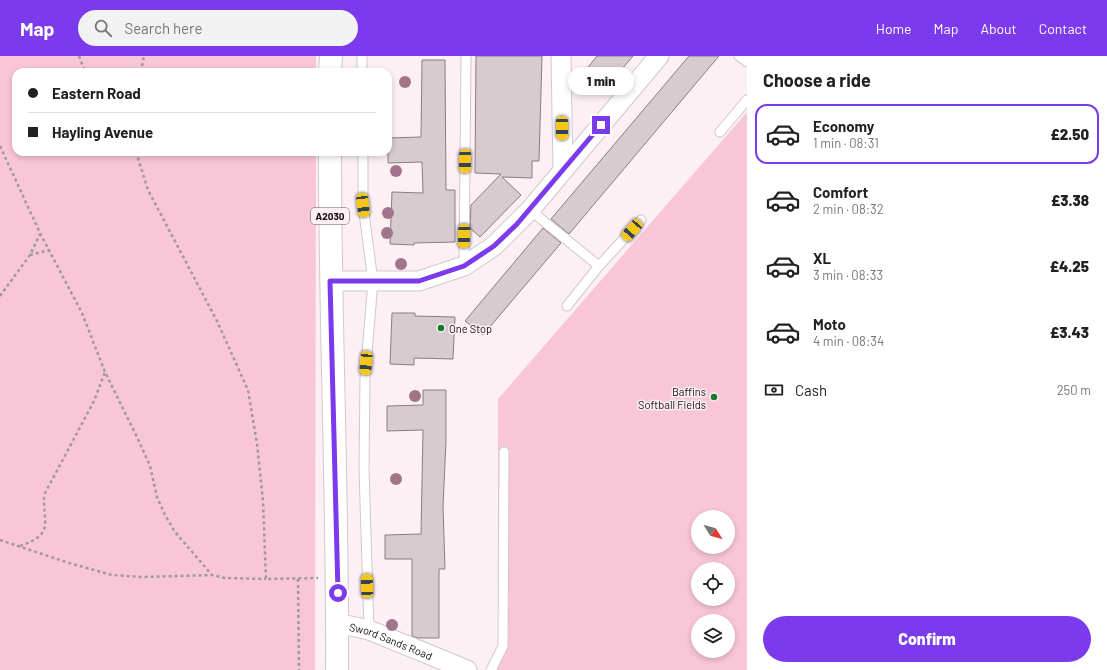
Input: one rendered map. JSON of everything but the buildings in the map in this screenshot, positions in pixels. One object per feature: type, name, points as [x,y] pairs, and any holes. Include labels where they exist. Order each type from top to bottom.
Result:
[{"type":"main road","points":[[330,56],[330,68]]},
{"type":"main road","name":"A2030","points":[[330,156],[330,281],[338,578],[337,670]]},
{"type":"street","points":[[561,56],[563,170]]},
{"type":"street","points":[[330,281],[419,281],[464,266],[494,246],[530,210],[659,56]]},
{"type":"street","name":"Sword Sands Road","points":[[337,623],[369,630],[467,670]]},
{"type":"lane","points":[[362,56],[362,68]]},
{"type":"lane","points":[[464,266],[466,56]]},
{"type":"lane","points":[[739,56],[747,62]]},
{"type":"lane","points":[[720,132],[747,100]]},
{"type":"lane","points":[[363,156],[363,205],[373,281],[365,377],[364,470],[369,630]]},
{"type":"lane","points":[[530,210],[599,266]]},
{"type":"lane","points":[[567,306],[599,266],[641,220]]},
{"type":"lane","points":[[491,670],[503,646],[504,452]]},
{"type":"path","points":[[79,56],[84,68]]},
{"type":"path","points":[[142,68],[144,56]]},
{"type":"path","points":[[0,146],[40,233],[82,313],[105,372],[150,466],[157,497],[165,515],[175,532],[212,575]]},
{"type":"path","points":[[137,156],[148,190],[217,321],[248,390],[257,444],[264,501],[266,579]]},
{"type":"path","points":[[0,296],[30,255],[40,233]]},
{"type":"path","points":[[30,255],[49,250]]},
{"type":"path","points":[[20,546],[40,536],[45,529],[46,520],[44,494],[94,401],[105,372]]},
{"type":"path","points":[[0,540],[69,563],[112,575],[142,577],[212,575],[225,578],[298,579],[299,670]]},
{"type":"shaded area","points":[[0,56],[316,56],[316,68],[12,68],[12,156],[316,156],[315,670],[0,670]]},
{"type":"shaded area","points":[[747,112],[747,670],[498,670],[498,399]]},
{"type":"place","name":"One Stop","points":[[441,328]]},
{"type":"place","name":"Baffins Softball Fields","points":[[714,397]]},
{"type":"route","points":[[338,593],[330,281],[419,281],[464,266],[494,246],[517,224],[601,125]]}]
